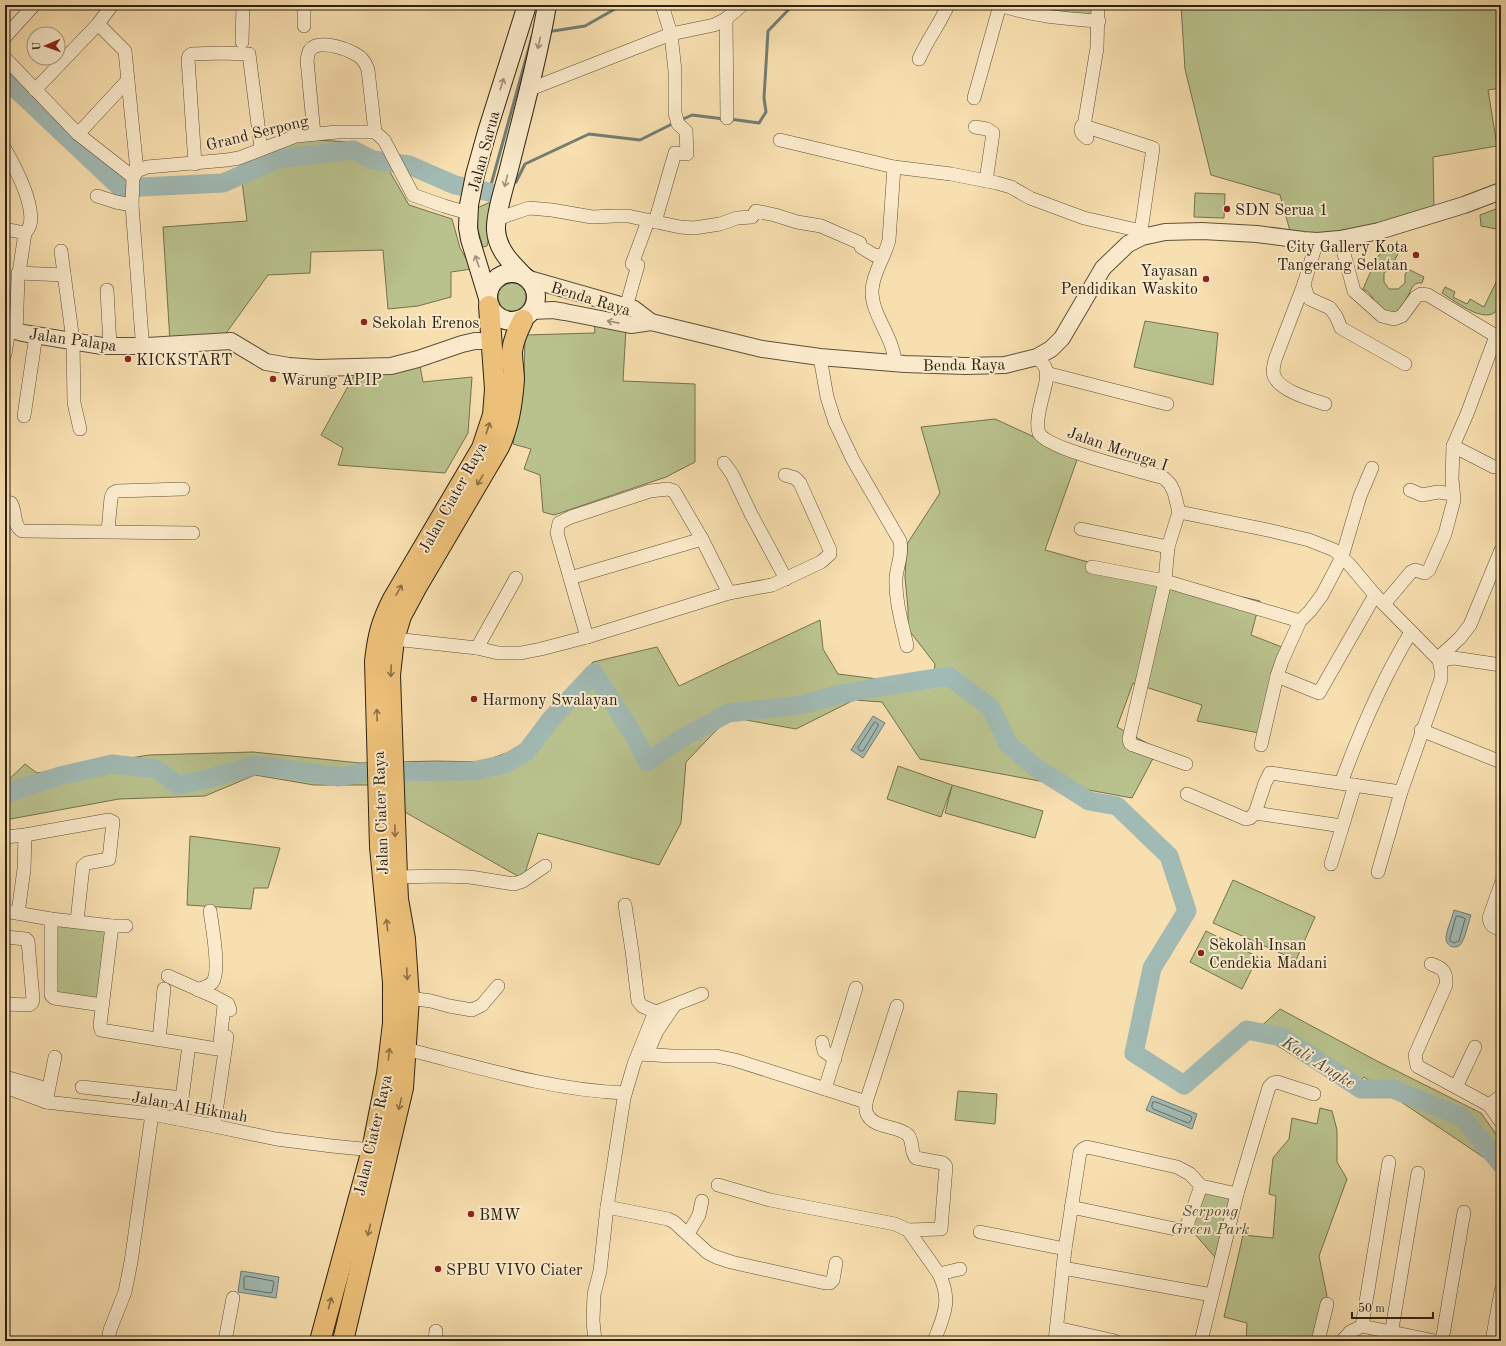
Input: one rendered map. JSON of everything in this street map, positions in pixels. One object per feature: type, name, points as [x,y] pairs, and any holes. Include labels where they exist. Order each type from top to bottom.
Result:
[{"type":"main road","name":"Jalan Sarua","points":[[489,302],[470,239],[469,209],[475,175],[487,132],[527,5]]},
{"type":"main road","name":"Jalan Sarua","points":[[526,277],[507,259],[500,246],[496,230],[497,219],[547,5]]},
{"type":"main road","points":[[491,341],[523,323],[536,304],[536,291],[526,277],[510,273],[497,278],[492,283],[489,290],[489,302],[493,313],[504,321],[523,323]]},
{"type":"main road","name":"Jalan Ciater Raya","points":[[322,1335],[372,1150],[387,1074],[393,1023],[393,982],[381,870],[386,791],[385,754],[375,661],[378,637],[383,618],[393,599],[482,448],[492,415],[495,389],[489,302]]},
{"type":"main road","name":"Jalan Ciater Raya","points":[[385,754],[394,639],[401,616],[504,437],[511,411],[514,378],[512,352],[523,323]]},
{"type":"main road","name":"Jalan Ciater Raya","points":[[344,1338],[403,1088],[406,1049],[408,998],[405,939],[398,899],[397,877],[386,791]]},
{"type":"main road","points":[[322,1335],[344,1338]]},
{"type":"street","points":[[5,37],[34,5]]},
{"type":"street","points":[[35,90],[98,24],[112,5]]},
{"type":"street","points":[[242,42],[243,5]]},
{"type":"street","points":[[304,5],[304,26]]},
{"type":"street","points":[[626,307],[638,265],[632,264],[652,222],[675,153],[686,154],[686,132],[677,118],[675,71],[671,34],[662,5]]},
{"type":"street","points":[[528,90],[671,34],[714,25],[726,19],[742,5]]},
{"type":"street","points":[[918,59],[925,45],[940,24],[948,5]]},
{"type":"street","points":[[974,98],[1000,5],[1013,10],[1053,18],[1099,22]]},
{"type":"street","points":[[780,140],[894,167],[986,180],[1011,187],[1030,198],[1084,218],[1141,234],[1153,148],[1085,132],[1097,48],[1099,22],[1098,5]]},
{"type":"street","points":[[726,19],[727,118]]},
{"type":"street","points":[[98,24],[126,51],[134,176],[132,203],[142,338]]},
{"type":"street","points":[[314,134],[307,60],[310,50],[318,45],[326,45],[347,50],[362,58],[366,64],[375,132],[384,140],[413,195],[444,206],[469,209]]},
{"type":"street","points":[[195,164],[189,62],[189,56],[192,54],[249,54],[261,148]]},
{"type":"street","points":[[5,58],[78,134],[134,176]]},
{"type":"street","points":[[78,134],[128,80]]},
{"type":"street","points":[[974,127],[987,129],[993,133],[986,180]]},
{"type":"street","name":"Grand Serpong","points":[[134,176],[146,167],[195,164],[233,159],[296,136],[337,132],[375,132]]},
{"type":"street","points":[[5,148],[20,177],[31,212],[30,226],[25,233],[5,354]]},
{"type":"street","points":[[894,167],[890,230],[887,248],[874,279],[872,291],[874,304],[890,343],[896,363]]},
{"type":"street","name":"Benda Raya","points":[[523,323],[553,310],[631,325],[651,322],[762,349],[820,357],[952,366],[1005,365],[1037,357],[1052,349],[1062,338],[1103,268],[1128,244],[1141,234],[1202,231],[1257,234],[1317,241],[1340,239],[1379,231],[1464,205],[1501,191]]},
{"type":"street","points":[[97,196],[116,202],[132,203]]},
{"type":"street","points":[[497,219],[529,208],[552,210],[592,217],[628,216],[652,222],[694,228],[720,224],[737,218],[752,217],[756,212],[821,226],[860,243],[861,247],[874,255],[883,256]]},
{"type":"street","points":[[5,229],[25,233]]},
{"type":"street","points":[[1277,676],[1319,693],[1379,599],[1411,572],[1415,570],[1425,572],[1429,570],[1445,534],[1454,500],[1452,479],[1453,446],[1498,341],[1428,295],[1421,294],[1416,297],[1402,316],[1394,319],[1382,316],[1354,291],[1340,239]]},
{"type":"street","points":[[1317,241],[1304,284],[1279,347],[1273,367],[1273,375],[1282,386],[1299,395],[1325,404]]},
{"type":"street","points":[[61,251],[73,341],[74,403],[80,429]]},
{"type":"street","points":[[18,273],[64,275]]},
{"type":"street","name":"Benda Raya","points":[[526,277],[634,309],[651,322]]},
{"type":"street","points":[[1304,284],[1307,295],[1310,299],[1330,308],[1336,316],[1341,328],[1405,364]]},
{"type":"street","points":[[107,290],[110,346]]},
{"type":"street","name":"Jalan Palapa","points":[[10,329],[36,335],[110,346],[147,346],[231,341],[266,362],[289,366],[318,368],[391,366],[418,359],[462,344],[475,341],[491,341]]},
{"type":"street","points":[[24,416],[36,335]]},
{"type":"street","points":[[820,357],[827,397],[835,422],[853,460],[900,541],[901,554],[896,575],[896,591],[897,605],[907,646]]},
{"type":"street","points":[[1037,357],[1045,366],[1046,373],[1167,404]]},
{"type":"street","name":"Jalan Meruga I","points":[[1046,373],[1040,404],[1038,425],[1042,436],[1056,445],[1072,452],[1164,478],[1170,484],[1174,492],[1179,512]]},
{"type":"street","points":[[1453,446],[1494,468]]},
{"type":"street","points":[[724,462],[732,474],[751,514],[786,579]]},
{"type":"street","points":[[1261,745],[1277,676],[1282,661],[1300,621],[1322,595],[1342,557],[1360,496],[1372,468]]},
{"type":"street","points":[[394,639],[476,648],[498,653],[520,653],[587,637],[729,593],[772,585],[821,562],[830,554],[830,550],[800,483],[795,478],[785,475]]},
{"type":"street","points":[[108,531],[111,498],[113,493],[117,491],[183,489]]},
{"type":"street","points":[[587,637],[558,533],[559,523],[570,517],[650,491],[668,489],[674,491],[702,539],[729,593]]},
{"type":"street","points":[[1410,490],[1422,495],[1438,492],[1453,494]]},
{"type":"street","points":[[5,502],[11,504],[14,508],[15,523],[17,528],[22,531],[193,533]]},
{"type":"street","points":[[1186,764],[1133,745],[1130,743],[1129,739],[1165,580],[1168,547],[1179,512],[1218,519],[1309,540],[1334,550],[1349,564],[1379,599],[1439,660],[1441,679],[1401,792],[1378,872]]},
{"type":"street","points":[[1081,529],[1168,547]]},
{"type":"street","points":[[570,578],[702,539]]},
{"type":"street","points":[[1439,660],[1470,625],[1501,550]]},
{"type":"street","points":[[1092,567],[1165,580],[1300,621]]},
{"type":"street","points":[[476,648],[516,578]]},
{"type":"street","points":[[1341,783],[1358,737],[1376,695],[1411,632]]},
{"type":"street","points":[[1439,660],[1454,658],[1501,665]]},
{"type":"street","points":[[1422,730],[1501,762]]},
{"type":"street","points":[[1187,794],[1246,819],[1250,818],[1255,813],[1270,773],[1401,792]]},
{"type":"street","points":[[1330,864],[1355,785]]},
{"type":"street","points":[[1255,813],[1342,826]]},
{"type":"street","points":[[5,837],[25,835],[109,820],[113,822],[109,859],[87,863],[83,866],[77,921]]},
{"type":"street","points":[[25,835],[24,869],[11,912],[51,919],[112,926],[126,926]]},
{"type":"street","points":[[397,877],[455,876],[514,884],[523,881],[545,866]]},
{"type":"street","points":[[1501,884],[1489,918],[1490,923],[1494,927],[1501,930]]},
{"type":"street","points":[[625,905],[638,1002],[642,1006],[656,1012],[702,994]]},
{"type":"street","points":[[198,990],[210,984],[216,975],[210,911]]},
{"type":"street","points":[[51,919],[51,995],[54,998],[102,1005]]},
{"type":"street","points":[[112,926],[102,1005],[101,1030],[214,1050],[219,1048],[224,1006]]},
{"type":"street","points":[[5,937],[28,941],[33,1000],[32,1004],[29,1005],[5,1004]]},
{"type":"street","points":[[1431,964],[1438,966],[1444,971],[1446,984],[1415,1055],[1415,1061],[1418,1066],[1490,1105],[1501,1122]]},
{"type":"street","points":[[159,1040],[166,983],[198,990],[228,1004],[230,1010],[214,1126]]},
{"type":"street","points":[[408,998],[431,1001],[472,1010],[482,1006],[498,986]]},
{"type":"street","points":[[825,1089],[856,988]]},
{"type":"street","points":[[595,1341],[593,1321],[594,1294],[600,1271],[607,1207],[625,1093],[634,1064],[643,1054],[674,1006]]},
{"type":"street","points":[[718,1185],[770,1200],[889,1223],[908,1230],[941,1229],[945,1165],[916,1158],[914,1156],[912,1141],[906,1133],[871,1120],[866,1113],[866,1102],[897,1006]]},
{"type":"street","points":[[643,1054],[652,1019],[656,1012]]},
{"type":"street","points":[[822,1042],[824,1051],[834,1059]]},
{"type":"street","points":[[178,1119],[189,1045]]},
{"type":"street","points":[[1456,1087],[1475,1047]]},
{"type":"street","points":[[406,1049],[534,1082],[588,1091],[625,1093]]},
{"type":"street","points":[[643,1054],[672,1056],[716,1056],[735,1060],[866,1102]]},
{"type":"street","points":[[5,1077],[47,1096],[55,1057]]},
{"type":"street","points":[[1201,1341],[1237,1194],[1269,1088],[1273,1083],[1277,1082],[1314,1094]]},
{"type":"street","name":"Jalan Al Hikmah","points":[[5,1087],[276,1139],[372,1150]]},
{"type":"street","points":[[82,1087],[182,1098]]},
{"type":"street","points":[[1490,1105],[1501,1096]]},
{"type":"street","points":[[108,1341],[110,1330],[125,1292],[152,1114]]},
{"type":"street","points":[[1115,1341],[1056,1335],[1071,1207],[1080,1152],[1083,1148],[1087,1147],[1178,1167],[1190,1174],[1201,1186],[1237,1194]]},
{"type":"street","points":[[1362,1326],[1389,1162]]},
{"type":"street","points":[[1391,1337],[1418,1173]]},
{"type":"street","points":[[1071,1207],[1175,1229],[1182,1228],[1187,1225],[1201,1186]]},
{"type":"street","points":[[688,1234],[699,1215],[702,1201]]},
{"type":"street","points":[[607,1207],[668,1219],[674,1222],[708,1252],[738,1263],[825,1283],[830,1283],[833,1280],[836,1263]]},
{"type":"street","points":[[1442,1341],[1464,1212]]},
{"type":"street","points":[[908,1230],[939,1274],[942,1281],[947,1304],[934,1341]]},
{"type":"street","points":[[980,1232],[1065,1249]]},
{"type":"street","points":[[1063,1268],[1212,1295]]},
{"type":"street","points":[[939,1274],[960,1269]]},
{"type":"street","points":[[1492,1341],[1501,1291]]},
{"type":"street","points":[[225,1341],[233,1298]]},
{"type":"street","points":[[1318,1341],[1328,1304]]},
{"type":"street","points":[[1342,1341],[1350,1332],[1362,1326],[1391,1337],[1435,1341]]},
{"type":"green space","points":[[1000,5],[1098,5],[1099,21]]},
{"type":"green space","points":[[1181,5],[1501,5],[1501,88],[1488,90],[1497,146],[1433,157],[1434,209],[1369,230],[1318,235],[1290,231],[1280,195],[1211,175],[1185,69]]},
{"type":"green space","points":[[276,138],[353,142],[386,165],[409,205],[452,219],[460,248],[472,269],[451,272],[451,297],[418,306],[388,309],[383,250],[311,252],[310,273],[268,275],[219,343],[170,342],[163,227],[247,221],[239,157]]},
{"type":"green space","points":[[1195,193],[1225,194],[1224,218],[1194,217]]},
{"type":"green space","points":[[495,200],[497,202],[487,246],[483,247],[478,230],[477,209]]},
{"type":"green space","points":[[1501,207],[1501,230],[1481,226],[1480,215]]},
{"type":"green space","points":[[1401,248],[1391,267],[1384,273],[1384,282],[1389,289],[1398,289],[1405,283],[1405,275],[1408,269],[1424,277],[1422,283],[1416,284],[1412,288],[1405,302],[1396,313],[1383,311],[1377,306],[1370,294],[1363,289],[1377,257],[1383,252]]},
{"type":"green space","points":[[1501,272],[1502,293],[1500,304],[1496,312],[1489,315],[1473,312],[1442,293],[1445,287],[1455,292],[1453,297],[1467,304],[1470,299],[1484,307]]},
{"type":"green space","points":[[512,283],[522,287],[526,297],[522,307],[512,311],[502,307],[498,297],[502,287]]},
{"type":"green space","points":[[594,321],[626,328],[623,381],[695,384],[695,462],[666,477],[554,515],[543,512],[540,475],[524,469],[531,449],[513,444],[524,378],[525,335],[595,333]]},
{"type":"green space","points":[[1145,321],[1218,333],[1213,385],[1134,367]]},
{"type":"green space","points":[[419,361],[423,382],[472,377],[468,433],[445,473],[338,465],[343,448],[321,435],[357,370]]},
{"type":"green space","points":[[995,419],[1078,457],[1045,550],[1088,562],[1260,601],[1251,635],[1287,649],[1259,733],[1197,721],[1202,705],[1133,683],[1117,727],[1158,749],[1132,798],[920,759],[882,702],[854,700],[796,729],[729,717],[686,762],[681,823],[659,865],[538,833],[523,879],[403,811],[402,785],[314,785],[255,775],[205,796],[119,799],[5,820],[5,783],[25,764],[37,773],[149,755],[253,752],[360,763],[436,761],[481,762],[512,751],[534,734],[593,662],[657,647],[679,686],[820,620],[823,649],[838,674],[932,686],[935,664],[908,629],[905,577],[907,544],[940,493],[921,427]]},
{"type":"green space","points":[[898,766],[952,785],[1043,811],[1035,838],[945,813],[952,786],[941,817],[887,799]]},
{"type":"green space","points":[[190,836],[280,848],[268,888],[254,888],[251,909],[187,905]]},
{"type":"green space","points":[[1233,880],[1315,917],[1296,960],[1213,923]]},
{"type":"green space","points":[[51,919],[115,926],[102,1005],[54,998]]},
{"type":"green space","points":[[1206,931],[1258,957],[1242,989],[1190,962]]},
{"type":"green space","points":[[1280,1009],[1377,1061],[1481,1113],[1501,1141],[1501,1177],[1495,1165],[1364,1077],[1351,1091],[1255,1032]]},
{"type":"green space","points":[[958,1091],[997,1094],[995,1124],[955,1120]]},
{"type":"green space","points":[[1320,1108],[1332,1111],[1337,1130],[1337,1162],[1347,1179],[1319,1256],[1327,1296],[1317,1341],[1246,1341],[1247,1323],[1224,1317],[1243,1235],[1273,1238],[1276,1196],[1269,1194],[1273,1158],[1289,1139],[1292,1118],[1317,1124]]},
{"type":"green space","name":"Serpong Green Park","points":[[1201,1186],[1237,1194],[1220,1263],[1187,1225]]},
{"type":"water","points":[[873,716],[885,723],[863,758],[851,750]]},
{"type":"water","points":[[1454,910],[1471,915],[1466,933],[1460,945],[1452,947],[1446,940],[1446,937]]},
{"type":"water","points":[[1152,1096],[1197,1114],[1192,1129],[1146,1110]]},
{"type":"water","points":[[241,1271],[279,1277],[276,1298],[238,1292]]},
{"type":"waterway","points":[[553,31],[585,26],[622,5]]},
{"type":"waterway","points":[[730,119],[759,123],[766,112],[764,98],[768,31],[793,5]]},
{"type":"waterway","points":[[489,192],[532,37]]},
{"type":"waterway","points":[[5,82],[15,88],[121,188],[223,183],[278,159],[353,150],[373,160],[409,165],[455,185],[489,192]]},
{"type":"waterway","points":[[681,120],[692,115],[724,119]]},
{"type":"waterway","points":[[512,183],[516,182],[525,164],[589,134],[640,140],[674,123]]},
{"type":"waterway","points":[[489,192],[497,189]]},
{"type":"waterway","name":"Kali Angke","points":[[5,795],[60,776],[112,764],[156,769],[178,785],[207,779],[256,765],[339,777],[368,772],[473,771],[505,764],[527,751],[551,719],[594,673],[633,734],[647,762],[682,738],[728,713],[800,705],[837,695],[949,676],[991,708],[1008,744],[1035,767],[1089,801],[1117,806],[1169,856],[1187,911],[1152,968],[1134,1053],[1184,1085],[1247,1030],[1282,1037],[1361,1089],[1393,1089],[1462,1117],[1501,1164]]},
{"type":"place","name":"SDN Serua 1","points":[[1227,209]]},
{"type":"place","name":"City Gallery Kota Tangerang Selatan","points":[[1416,255]]},
{"type":"place","name":"Yayasan Pendidikan Waskito","points":[[1206,279]]},
{"type":"place","name":"Sekolah Erenos","points":[[364,322]]},
{"type":"place","name":"KICKSTART","points":[[128,359]]},
{"type":"place","name":"Warung APIP","points":[[273,379]]},
{"type":"place","name":"Harmony Swalayan","points":[[474,699]]},
{"type":"place","name":"Sekolah Insan Cendekia Madani","points":[[1201,953]]},
{"type":"place","name":"BMW","points":[[471,1214]]},
{"type":"place","name":"SPBU VIVO Ciater","points":[[438,1269]]}]
